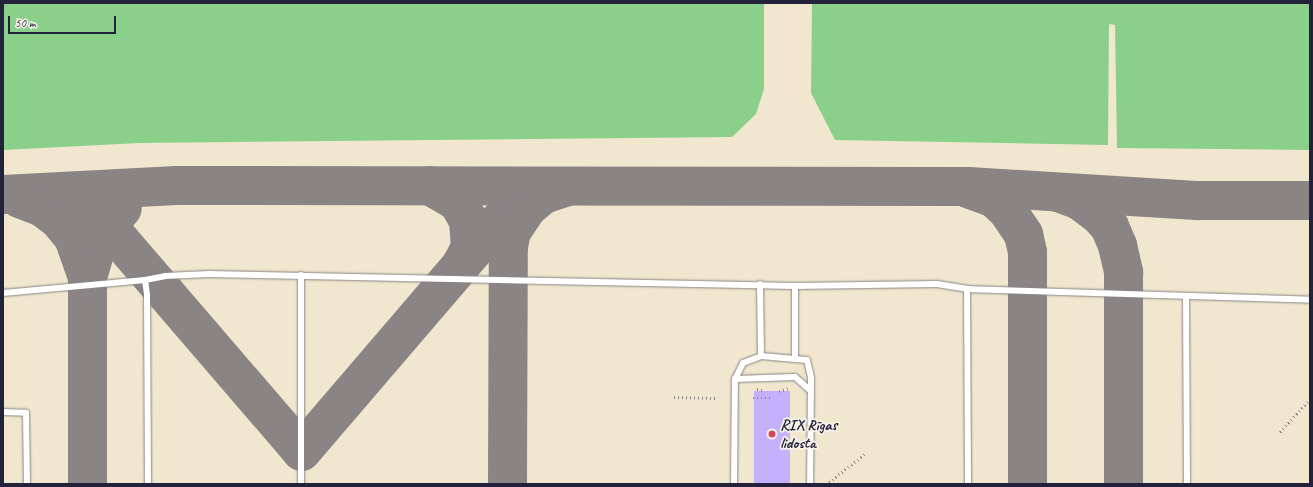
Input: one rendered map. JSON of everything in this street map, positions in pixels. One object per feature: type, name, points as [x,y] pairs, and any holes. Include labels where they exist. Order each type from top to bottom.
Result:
[{"type":"lane","points":[[3,293],[196,274],[301,275],[529,282],[760,284],[795,286],[937,284],[967,289],[1080,291],[1186,298],[1310,300]]},
{"type":"lane","points":[[301,275],[301,484]]},
{"type":"lane","points":[[145,280],[147,295],[148,484]]},
{"type":"lane","points":[[760,284],[761,356]]},
{"type":"lane","points":[[794,358],[795,286]]},
{"type":"lane","points":[[967,289],[968,484]]},
{"type":"lane","points":[[1186,298],[1187,484]]},
{"type":"lane","points":[[734,484],[736,379],[743,363],[761,356],[807,360],[811,378],[810,484]]},
{"type":"lane","points":[[736,379],[795,377],[810,390]]},
{"type":"lane","points":[[3,412],[26,413],[27,484]]},
{"type":"path","points":[[779,391],[791,388]]},
{"type":"path","points":[[674,397],[716,398]]},
{"type":"path","points":[[753,398],[771,398]]},
{"type":"path","points":[[1280,432],[1310,399]]},
{"type":"path","points":[[829,482],[865,454]]},
{"type":"green space","points":[[3,3],[764,3],[764,89],[756,114],[732,137],[139,143],[3,150]]},
{"type":"green space","points":[[812,3],[1310,3],[1310,150],[1117,148],[1115,25],[1109,24],[1108,145],[835,140],[811,93]]},
{"type":"building","name":"RIX Rīgas lidosta","points":[[754,391],[790,391],[790,484],[754,484]]},
{"type":"taxiway","points":[[3,194],[176,185],[968,186],[1200,200],[1310,200]]},
{"type":"taxiway","points":[[429,185],[457,201],[468,220],[470,247],[461,264],[499,220]]},
{"type":"taxiway","points":[[507,484],[508,246],[511,231],[527,207],[543,194],[567,186]]},
{"type":"taxiway","points":[[967,188],[994,198],[1007,210],[1023,234],[1027,252],[1027,484]]},
{"type":"taxiway","points":[[1058,192],[1079,200],[1099,215],[1109,226],[1117,245],[1123,272],[1123,484]]},
{"type":"taxiway","points":[[51,193],[75,201],[100,217],[301,451],[461,264]]},
{"type":"taxiway","points":[[19,198],[42,207],[58,219],[73,237],[87,277]]},
{"type":"taxiway","points":[[87,484],[87,277],[99,236],[122,208]]},
{"type":"place","name":"RIX Rīgas lidosta","points":[[772,434]]}]
